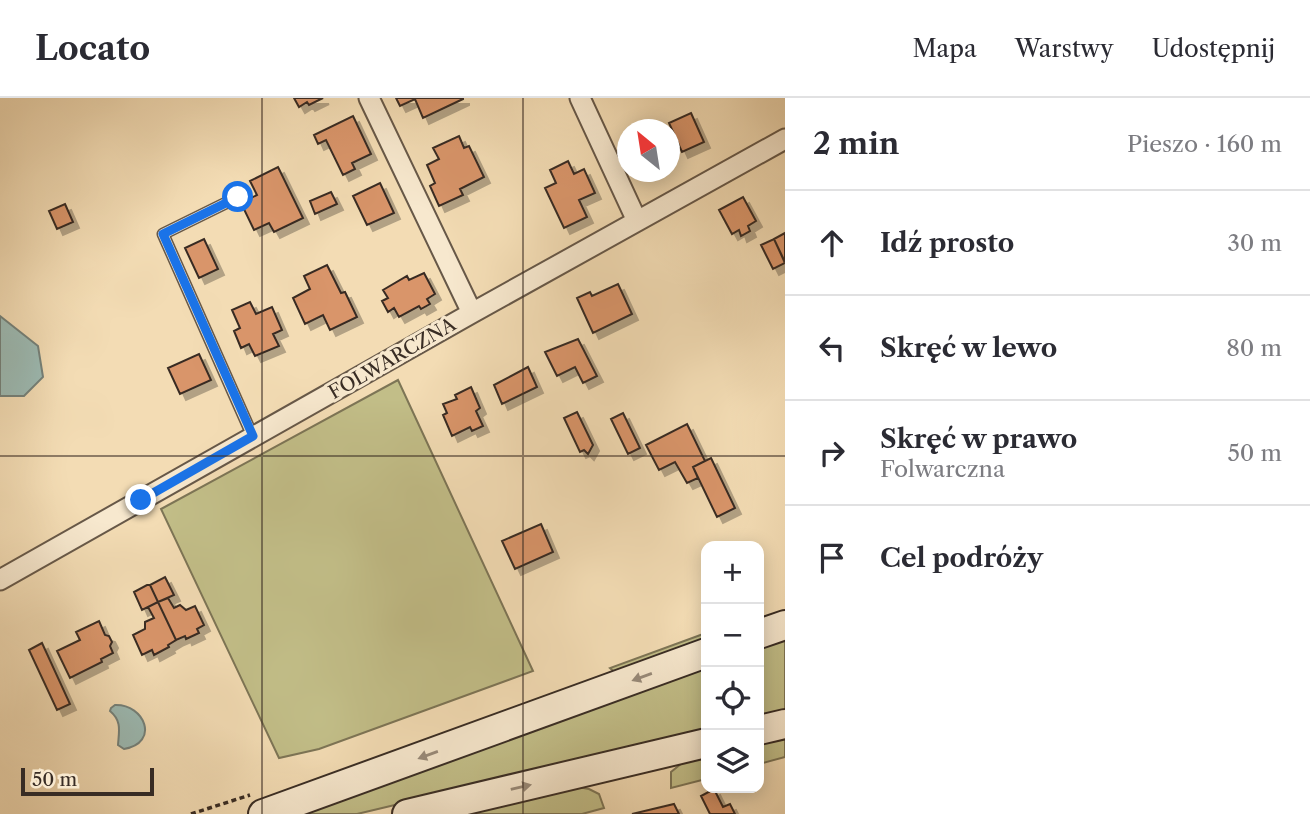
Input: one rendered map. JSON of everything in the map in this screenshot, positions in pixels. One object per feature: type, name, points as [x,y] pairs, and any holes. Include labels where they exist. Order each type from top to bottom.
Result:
[{"type":"main road","points":[[764,632],[785,625]]},
{"type":"main road","points":[[263,814],[701,655]]},
{"type":"main road","points":[[764,729],[785,724]]},
{"type":"main road","points":[[407,814],[701,744]]},
{"type":"street","points":[[369,98],[472,313]]},
{"type":"street","points":[[580,98],[637,221]]},
{"type":"street","name":"FOLWARCZNA","points":[[0,580],[785,139]]},
{"type":"lane","points":[[238,197],[163,234],[253,436]]},
{"type":"shaded area","points":[[398,380],[533,671],[319,749],[279,758],[161,509]]},
{"type":"shaded area","points":[[701,635],[701,645],[618,675],[610,668]]},
{"type":"shaded area","points":[[785,635],[785,713],[764,718],[764,667],[764,642]]},
{"type":"shaded area","points":[[701,666],[701,732],[357,814],[291,814]]},
{"type":"shaded area","points":[[785,733],[785,757],[764,763],[764,739]]},
{"type":"shaded area","points":[[701,754],[701,780],[671,788],[671,772],[687,759]]},
{"type":"shaded area","points":[[572,786],[599,794],[604,808],[582,814],[462,814]]},
{"type":"water","points":[[0,316],[38,346],[43,377],[24,396],[0,396]]},
{"type":"water","points":[[115,705],[134,711],[144,724],[142,739],[124,749],[118,745],[118,722],[110,711]]},
{"type":"building","points":[[294,98],[323,98],[299,107]]},
{"type":"building","points":[[396,98],[463,99],[423,118],[415,99],[400,106]]},
{"type":"building","points":[[691,113],[704,142],[682,152],[680,119],[678,119]]},
{"type":"building","points":[[353,116],[371,154],[352,163],[355,169],[343,175],[326,140],[318,144],[314,135]]},
{"type":"building","points":[[459,136],[464,148],[469,146],[484,177],[460,189],[463,195],[439,206],[430,186],[435,183],[427,165],[439,159],[433,148]]},
{"type":"building","points":[[568,161],[574,174],[584,169],[595,193],[579,200],[587,217],[564,228],[545,188],[556,183],[550,170]]},
{"type":"building","points":[[278,167],[303,218],[274,232],[269,223],[254,230],[241,203],[257,195],[250,181]]},
{"type":"building","points":[[380,183],[394,213],[367,225],[353,196]]},
{"type":"building","points":[[331,192],[337,204],[315,214],[310,201]]},
{"type":"building","points":[[743,197],[756,221],[748,226],[750,231],[741,236],[739,230],[732,234],[719,210]]},
{"type":"building","points":[[65,204],[73,222],[57,229],[49,211]]},
{"type":"building","points":[[785,233],[785,262],[774,239]]},
{"type":"building","points":[[204,239],[218,269],[199,278],[185,248]]},
{"type":"building","points":[[774,239],[785,263],[773,269],[761,245]]},
{"type":"building","points":[[327,265],[357,317],[330,330],[323,315],[305,324],[293,298],[310,289],[304,276]]},
{"type":"building","points":[[424,273],[435,294],[427,299],[430,304],[421,309],[419,306],[399,317],[394,308],[388,312],[382,301],[388,298],[383,290],[407,276],[409,280]]},
{"type":"building","points":[[618,284],[632,314],[593,333],[577,298],[590,292],[592,296]]},
{"type":"building","points":[[250,302],[256,314],[272,307],[282,330],[273,334],[279,346],[255,356],[249,344],[241,348],[234,331],[240,328],[232,310]]},
{"type":"building","points":[[578,339],[597,376],[583,383],[575,367],[557,376],[545,352]]},
{"type":"building","points":[[199,354],[211,380],[180,394],[168,368]]},
{"type":"building","points":[[528,367],[537,387],[502,404],[494,385]]},
{"type":"building","points":[[471,387],[480,408],[476,411],[483,426],[472,431],[470,427],[452,436],[443,415],[447,413],[443,404],[457,399],[455,395]]},
{"type":"building","points":[[577,412],[593,445],[588,454],[584,450],[580,452],[564,418]]},
{"type":"building","points":[[623,413],[640,448],[628,454],[611,419]]},
{"type":"building","points":[[687,424],[705,461],[693,467],[698,478],[687,483],[675,462],[659,470],[646,445]]},
{"type":"building","points":[[711,458],[735,508],[717,517],[693,467]]},
{"type":"building","points":[[541,524],[553,552],[515,569],[502,541]]},
{"type":"building","points":[[165,577],[174,595],[158,602],[150,585]]},
{"type":"building","points":[[150,585],[158,602],[142,610],[134,592]]},
{"type":"building","points":[[168,598],[174,608],[180,605],[186,610],[195,606],[204,625],[197,629],[199,633],[176,640],[158,602]]},
{"type":"building","points":[[158,602],[176,640],[154,655],[152,650],[142,655],[133,635],[145,629],[145,622],[154,618],[148,607]]},
{"type":"building","points":[[99,621],[105,635],[109,636],[112,642],[110,646],[113,653],[101,659],[102,662],[70,678],[57,651],[80,640],[76,632]]},
{"type":"building","points":[[42,643],[70,704],[57,710],[29,650]]},
{"type":"building","points":[[716,793],[723,807],[730,804],[735,814],[710,814],[701,796]]},
{"type":"building","points":[[674,804],[679,814],[632,814]]},
{"type":"route","points":[[141,500],[253,436],[163,234],[238,197]]}]
